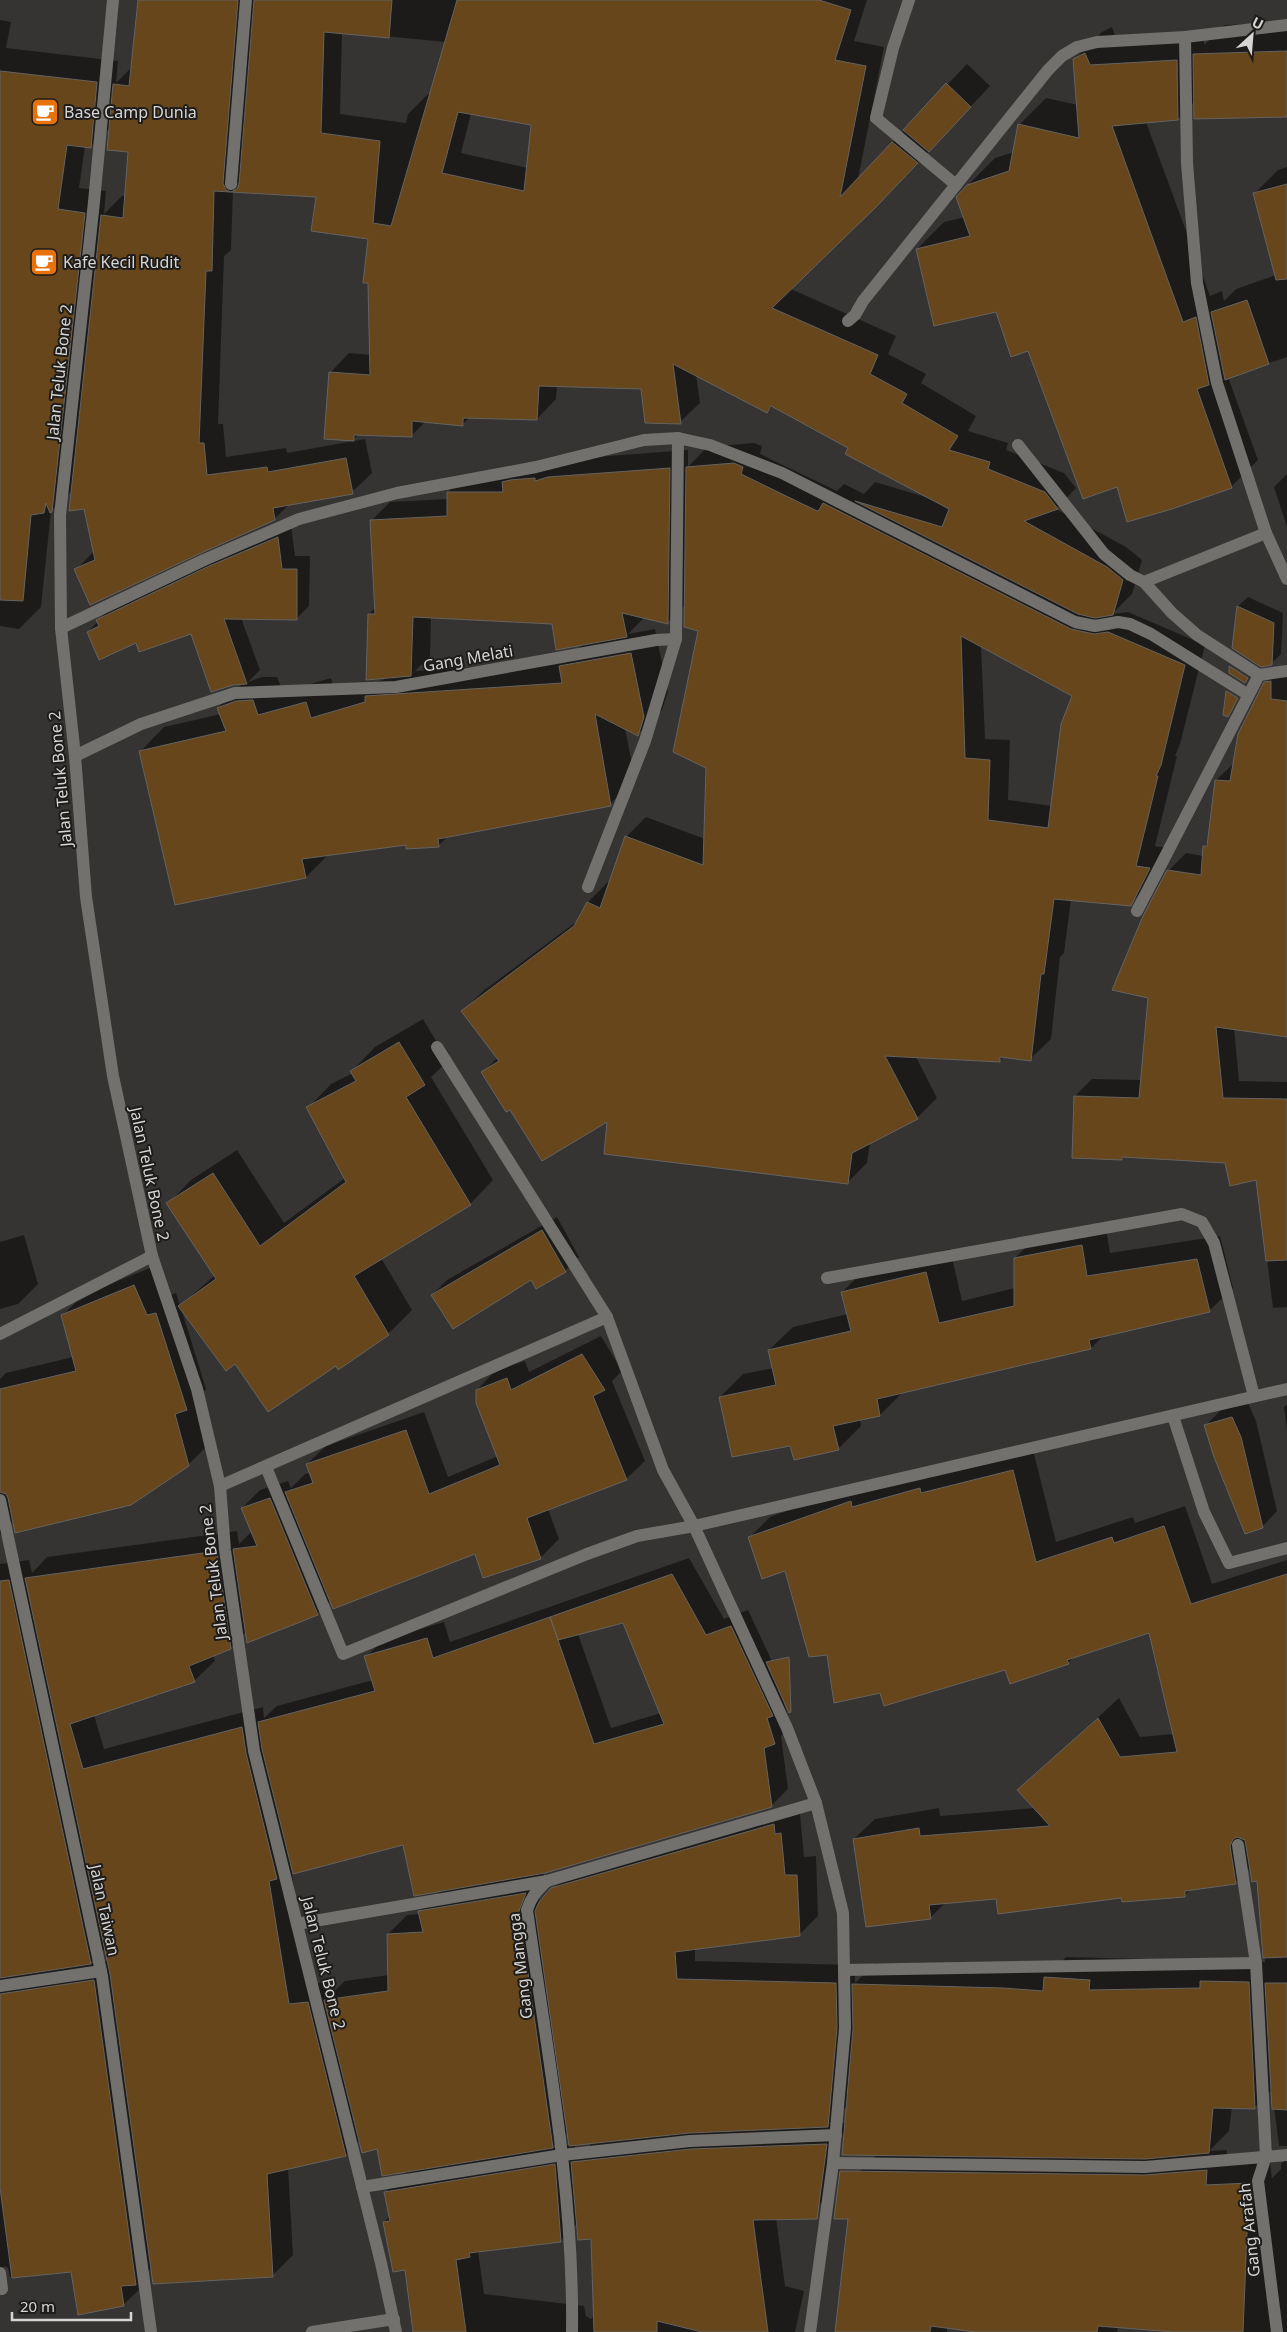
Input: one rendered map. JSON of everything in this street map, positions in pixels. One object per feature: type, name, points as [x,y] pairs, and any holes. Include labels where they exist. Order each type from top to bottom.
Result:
[{"type":"street","name":"Jalan Teluk Bone 2","points":[[113,0],[93,212],[60,515],[61,628],[75,756],[86,897],[113,1076],[152,1256],[197,1389],[220,1486],[225,1550],[254,1751],[396,2332]]},
{"type":"street","points":[[231,184],[246,0]]},
{"type":"street","points":[[909,0],[893,48],[876,118],[956,185]]},
{"type":"street","points":[[848,321],[855,315],[863,301],[1048,70],[1062,56],[1077,46],[1097,42],[1185,37],[1287,25]]},
{"type":"street","points":[[1185,37],[1187,163],[1197,283],[1217,383],[1266,533],[1287,579]]},
{"type":"street","points":[[61,628],[204,560],[299,519],[397,493],[536,467],[644,440],[678,438],[710,445],[782,473],[1075,622],[1095,626],[1118,622],[1130,624],[1151,634],[1247,694]]},
{"type":"street","points":[[588,887],[645,741],[676,639],[678,438]]},
{"type":"street","points":[[1018,445],[1104,554],[1130,575],[1144,582],[1172,613],[1197,635],[1259,676]]},
{"type":"street","points":[[1144,582],[1266,533]]},
{"type":"street","name":"Gang Melati","points":[[75,756],[141,724],[235,693],[396,687],[656,640],[676,639]]},
{"type":"street","points":[[1137,911],[1247,694],[1259,676],[1287,670]]},
{"type":"street","points":[[437,1047],[607,1317],[663,1470],[694,1526],[787,1728],[816,1802],[843,1913],[845,2028],[834,2163],[810,2332]]},
{"type":"street","points":[[827,1278],[1182,1214],[1202,1222],[1214,1243],[1254,1396]]},
{"type":"street","points":[[0,1334],[152,1256]]},
{"type":"street","points":[[220,1486],[607,1317]]},
{"type":"street","points":[[266,1467],[343,1654],[603,1548],[637,1536],[694,1526],[1254,1396],[1287,1390]]},
{"type":"street","points":[[1173,1416],[1204,1512],[1229,1563],[1287,1548]]},
{"type":"street","name":"Jalan Taiwan","points":[[0,1500],[101,1971],[151,2332]]},
{"type":"street","points":[[297,1924],[547,1881],[816,1802]]},
{"type":"street","points":[[1238,1845],[1256,1963],[1266,2156]]},
{"type":"street","name":"Gang Mangga","points":[[547,1881],[535,1892],[527,1910],[562,2155],[573,2275],[572,2332]]},
{"type":"street","points":[[844,1970],[1256,1963]]},
{"type":"street","points":[[0,1986],[101,1971]]},
{"type":"street","points":[[362,2187],[562,2155],[690,2141],[836,2135]]},
{"type":"street","points":[[834,2163],[1145,2167],[1287,2155]]},
{"type":"street","name":"Gang Arafah","points":[[1266,2156],[1258,2181],[1277,2332]]},
{"type":"street","points":[[0,2273],[2,2289]]},
{"type":"street","points":[[312,2332],[394,2319]]},
{"type":"building","points":[[138,0],[238,0],[223,183],[226,190],[231,192],[214,191],[212,271],[206,271],[199,443],[204,443],[207,475],[267,467],[268,472],[346,458],[353,494],[273,508],[275,520],[90,605],[74,569],[95,560],[84,509],[69,511],[101,215],[123,218],[128,152],[107,150],[113,84],[129,86]]},
{"type":"building","points":[[254,0],[392,0],[389,38],[324,32],[321,133],[380,141],[373,223],[391,226],[457,0],[819,0],[851,10],[835,60],[866,66],[840,197],[892,142],[918,163],[875,208],[772,308],[878,355],[870,374],[907,394],[902,403],[958,436],[949,450],[990,462],[988,469],[1045,492],[1058,509],[1024,521],[1107,567],[1123,580],[1113,615],[1095,618],[1078,614],[855,501],[942,527],[949,509],[845,454],[848,448],[771,406],[767,413],[673,364],[681,424],[645,423],[641,389],[539,386],[537,420],[463,418],[463,426],[412,421],[412,437],[354,435],[354,441],[324,439],[329,372],[370,375],[368,283],[363,283],[368,239],[311,231],[316,197],[231,192],[237,189],[239,185]],"holes":[[[458,112],[531,125],[524,191],[442,173]]]},
{"type":"building","points":[[1287,51],[1287,117],[1194,119],[1193,54]]},
{"type":"building","points":[[1085,53],[1090,65],[1177,60],[1178,120],[1112,126],[1183,322],[1196,317],[1209,385],[1197,389],[1232,488],[1127,522],[1117,487],[1083,499],[1028,351],[1011,357],[996,312],[934,326],[916,249],[970,236],[956,197],[967,185],[1009,171],[1018,124],[1079,138],[1073,59]]},
{"type":"building","points":[[0,71],[97,82],[91,148],[67,145],[58,209],[85,213],[52,512],[50,513],[46,503],[44,513],[31,515],[23,601],[0,600]]},
{"type":"building","points":[[946,83],[971,107],[929,152],[903,130]]},
{"type":"building","points":[[1287,184],[1287,279],[1276,280],[1253,193]]},
{"type":"building","points":[[1247,300],[1269,364],[1225,380],[1211,312]]},
{"type":"building","points":[[734,463],[743,467],[741,474],[817,511],[823,503],[1071,629],[1094,634],[1108,632],[1185,665],[1161,765],[1156,776],[1158,776],[1136,866],[1150,868],[1131,906],[1054,899],[1044,974],[1041,974],[1031,1061],[1000,1057],[1000,1062],[885,1056],[918,1119],[852,1153],[848,1184],[604,1154],[607,1122],[542,1161],[510,1110],[506,1112],[481,1072],[499,1061],[461,1011],[574,926],[587,902],[600,908],[625,836],[703,865],[706,768],[673,752],[698,631],[684,627],[686,467]],"holes":[[[961,636],[1072,696],[1061,724],[1048,828],[988,820],[990,760],[965,758]]]},
{"type":"building","points":[[670,468],[668,624],[622,613],[627,637],[556,650],[552,624],[413,617],[411,676],[366,680],[368,614],[375,614],[370,520],[447,516],[447,492],[503,492],[502,482],[510,480],[535,478],[535,481],[548,477]]},
{"type":"building","points":[[278,537],[282,569],[297,569],[297,620],[224,619],[247,684],[233,685],[211,692],[191,634],[139,652],[136,643],[99,660],[87,632],[99,626],[96,620],[207,567]]},
{"type":"building","points":[[1237,606],[1274,623],[1272,665],[1261,667],[1232,648]]},
{"type":"building","points":[[631,653],[644,717],[638,736],[595,714],[611,806],[438,839],[439,847],[406,849],[406,845],[302,859],[306,878],[175,905],[139,751],[226,731],[217,708],[236,701],[253,700],[258,715],[306,702],[311,718],[365,702],[365,696],[562,683],[559,666]]},
{"type":"building","points":[[1229,666],[1248,678],[1245,683],[1229,673]]},
{"type":"building","points":[[1271,681],[1271,699],[1287,701],[1287,1037],[1216,1027],[1223,1098],[1287,1099],[1287,1260],[1266,1261],[1256,1180],[1230,1186],[1225,1163],[1122,1157],[1122,1160],[1072,1158],[1074,1096],[1139,1098],[1148,998],[1112,990],[1143,916],[1167,870],[1201,875],[1203,846],[1207,846],[1215,780],[1230,781],[1238,734],[1264,682]]},
{"type":"building","points":[[1226,691],[1238,698],[1228,717],[1223,715]]},
{"type":"building","points":[[399,1042],[425,1085],[406,1097],[471,1205],[354,1276],[389,1335],[338,1370],[336,1366],[268,1412],[235,1364],[226,1371],[178,1306],[216,1279],[166,1203],[213,1173],[260,1246],[346,1182],[306,1107],[356,1081],[350,1071]]},
{"type":"building","points":[[542,1230],[566,1272],[536,1289],[531,1280],[453,1329],[431,1295]]},
{"type":"building","points":[[1082,1245],[1087,1276],[1197,1259],[1210,1312],[1089,1340],[1091,1349],[877,1399],[880,1416],[833,1426],[839,1450],[794,1460],[790,1446],[732,1457],[719,1397],[776,1385],[768,1350],[851,1331],[841,1292],[926,1272],[939,1323],[1014,1306],[1014,1258]]},
{"type":"building","points":[[134,1285],[147,1315],[156,1313],[187,1410],[175,1414],[189,1466],[131,1505],[15,1533],[8,1498],[6,1494],[0,1492],[0,1389],[76,1371],[61,1315]]},
{"type":"building","points":[[582,1354],[605,1390],[593,1396],[627,1480],[527,1518],[541,1559],[483,1578],[475,1554],[333,1609],[285,1492],[313,1483],[306,1464],[406,1430],[429,1494],[500,1465],[476,1403],[476,1390],[507,1378],[511,1390]]},
{"type":"building","points":[[1232,1417],[1241,1437],[1263,1528],[1245,1534],[1214,1457],[1204,1425]]},
{"type":"building","points":[[1013,1470],[1036,1562],[1112,1537],[1114,1543],[1164,1526],[1191,1604],[1287,1574],[1287,1957],[1263,1958],[1257,1881],[1252,1882],[1245,1840],[1237,1837],[1233,1839],[1230,1846],[1236,1884],[1185,1891],[1185,1897],[1122,1902],[1121,1898],[998,1914],[996,1899],[929,1905],[931,1919],[866,1927],[853,1839],[919,1828],[920,1836],[1050,1826],[1017,1790],[1098,1718],[1120,1757],[1177,1752],[1149,1633],[1067,1660],[1069,1664],[1010,1684],[1005,1670],[884,1706],[880,1693],[834,1703],[827,1655],[809,1657],[785,1571],[762,1579],[748,1537],[851,1501],[852,1507],[920,1488],[921,1493]]},
{"type":"building","points":[[270,1498],[318,1615],[247,1643],[233,1549],[257,1546],[241,1508]]},
{"type":"building","points":[[217,1551],[231,1649],[189,1666],[195,1682],[70,1724],[83,1769],[242,1727],[246,1753],[277,1879],[269,1881],[289,2004],[308,2002],[346,2156],[267,2174],[273,2277],[153,2284],[110,1974],[25,1578]]},
{"type":"building","points":[[672,1574],[706,1635],[731,1626],[773,1716],[767,1718],[775,1744],[764,1748],[772,1807],[545,1873],[414,1896],[403,1845],[293,1874],[262,1749],[258,1722],[375,1691],[364,1656],[427,1638],[433,1658]],"holes":[[[550,1617],[558,1640],[623,1623],[664,1724],[594,1744]]]},
{"type":"building","points":[[9,1580],[91,1964],[0,1978],[0,1581]]},
{"type":"building","points":[[789,1657],[791,1712],[789,1713],[766,1662]]},
{"type":"building","points":[[774,1824],[775,1834],[781,1833],[785,1875],[797,1875],[800,1936],[675,1952],[677,1979],[836,1983],[837,2028],[828,2127],[689,2133],[569,2146],[535,1911],[539,1902],[551,1888]]},
{"type":"building","points":[[526,1893],[519,1911],[553,2148],[382,2176],[377,2149],[362,2153],[324,2000],[388,1991],[387,1934],[423,1932],[418,1911]]},
{"type":"building","points":[[1044,1977],[1090,1980],[1089,1990],[1200,1988],[1200,1981],[1249,1982],[1255,2109],[1213,2108],[1209,2153],[1145,2159],[842,2155],[853,2029],[852,1984],[1003,1988],[1043,1991]]},
{"type":"building","points":[[94,1980],[136,2285],[121,2286],[124,2306],[78,2315],[71,2272],[12,2278],[0,2188],[0,1994]]},
{"type":"building","points":[[1265,1983],[1287,1983],[1287,2110],[1272,2109]]},
{"type":"building","points":[[827,2144],[817,2219],[753,2220],[768,2332],[702,2332],[657,2321],[657,2332],[594,2332],[591,2239],[578,2240],[571,2162],[691,2149]]},
{"type":"building","points":[[555,2164],[561,2242],[469,2253],[470,2257],[456,2260],[466,2332],[413,2332],[405,2270],[393,2272],[383,2222],[390,2221],[384,2192]]},
{"type":"building","points":[[1207,2170],[1206,2185],[1249,2183],[1243,2332],[1174,2332],[1098,2326],[1097,2332],[975,2332],[931,2326],[930,2332],[835,2332],[848,2219],[834,2219],[840,2171],[1145,2175]]},
{"type":"place","name":"Base Camp Dunia","points":[[45,112]]},
{"type":"place","name":"Kafe Kecil Rudit","points":[[44,262]]}]
